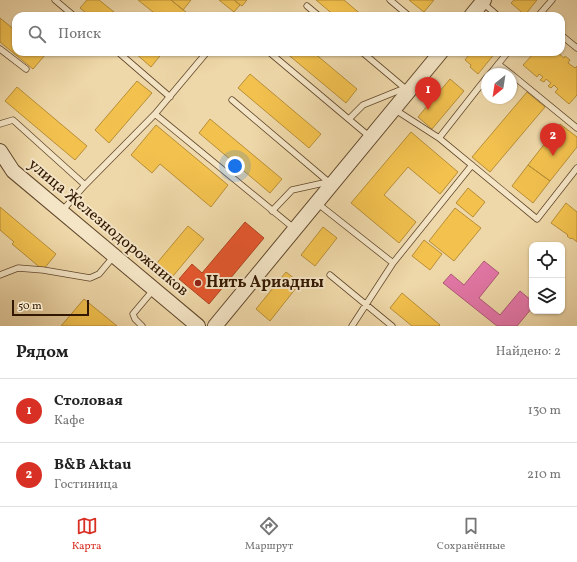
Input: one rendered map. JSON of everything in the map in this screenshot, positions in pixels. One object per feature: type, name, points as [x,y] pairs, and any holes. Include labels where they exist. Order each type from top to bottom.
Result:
[{"type":"street","points":[[474,12],[483,1]]},
{"type":"street","points":[[215,326],[317,202],[330,183],[371,137],[394,109],[407,90],[437,56]]},
{"type":"street","name":"улица Железнодорожников","points":[[0,151],[13,171],[198,326]]},
{"type":"lane","points":[[55,0],[69,12]]},
{"type":"lane","points":[[390,0],[404,12]]},
{"type":"lane","points":[[542,12],[552,0]]},
{"type":"lane","points":[[483,1],[494,12]]},
{"type":"lane","points":[[307,6],[314,12]]},
{"type":"lane","points":[[565,38],[577,48]]},
{"type":"lane","points":[[0,49],[26,69]]},
{"type":"lane","points":[[123,56],[170,97]]},
{"type":"lane","points":[[62,212],[85,185],[155,114],[204,56]]},
{"type":"lane","points":[[274,56],[371,137]]},
{"type":"lane","points":[[367,56],[407,90]]},
{"type":"lane","points":[[495,68],[505,56]]},
{"type":"lane","points":[[498,64],[503,68]]},
{"type":"lane","points":[[517,79],[577,128]]},
{"type":"lane","points":[[439,138],[481,85]]},
{"type":"lane","points":[[349,119],[363,105],[407,90]]},
{"type":"lane","points":[[232,100],[330,183]]},
{"type":"lane","points":[[394,109],[439,138],[537,219],[577,168]]},
{"type":"lane","points":[[155,114],[295,229]]},
{"type":"lane","points":[[0,124],[13,120],[85,185]]},
{"type":"lane","points":[[352,326],[365,303],[393,263],[472,166]]},
{"type":"lane","points":[[272,211],[292,190],[330,183]]},
{"type":"lane","points":[[317,202],[393,263]]},
{"type":"lane","points":[[0,275],[18,268],[43,270],[90,278],[98,274],[114,256]]},
{"type":"lane","points":[[330,274],[392,326]]},
{"type":"lane","points":[[142,326],[135,319],[133,314],[154,289]]},
{"type":"building: Жильё","points":[[87,0],[99,0],[114,12],[85,12],[80,8]]},
{"type":"building: Жильё","points":[[138,0],[171,0],[186,12],[153,12]]},
{"type":"building: Жильё","points":[[171,0],[191,0],[183,10]]},
{"type":"building: Жильё","points":[[219,0],[234,0],[240,5],[234,12]]},
{"type":"building: Жильё","points":[[234,0],[247,0],[242,6]]},
{"type":"building: Жильё","points":[[316,0],[344,0],[358,12],[330,12]]},
{"type":"building: Жильё","points":[[409,0],[434,0],[424,12]]},
{"type":"building: Жильё","points":[[514,0],[537,0],[527,12],[522,12],[511,3]]},
{"type":"building: Жильё","points":[[0,18],[12,28],[12,52],[0,42]]},
{"type":"building: Жильё","points":[[17,56],[44,56],[33,69]]},
{"type":"building: Жильё","points":[[139,56],[160,56],[151,67]]},
{"type":"building: Жильё","points":[[290,56],[318,56],[357,89],[346,103]]},
{"type":"building: Жильё","points":[[468,56],[493,56],[483,68],[481,68],[478,74],[470,67],[471,65],[465,60]]},
{"type":"building: Жильё","points":[[531,56],[562,56],[564,58],[565,56],[570,60],[568,63],[575,68],[577,66],[577,95],[569,104],[555,92],[558,89],[554,85],[551,88],[548,86],[551,83],[546,79],[544,82],[540,80],[543,77],[539,74],[537,77],[523,65]]},
{"type":"building: Жильё","points":[[250,74],[321,134],[309,148],[238,88]]},
{"type":"building: Жильё","points":[[450,79],[464,91],[432,129],[418,117]]},
{"type":"building: Жильё","points":[[137,81],[152,93],[109,143],[95,130]]},
{"type":"building: Жильё","points":[[17,87],[87,146],[75,160],[5,101]]},
{"type":"building: Жильё","points":[[527,92],[545,107],[490,172],[472,157]]},
{"type":"building: Жильё","points":[[210,119],[282,179],[270,193],[199,133]]},
{"type":"building: Жильё","points":[[560,124],[577,137],[577,147],[550,181],[528,165]]},
{"type":"building: Жильё","points":[[156,125],[228,185],[211,207],[160,164],[152,173],[131,155]]},
{"type":"building: Жильё","points":[[411,132],[458,172],[440,194],[408,167],[384,195],[416,222],[399,243],[351,203]]},
{"type":"building: Жильё","points":[[528,165],[550,181],[533,203],[512,186]]},
{"type":"building: Жильё","points":[[468,188],[485,202],[473,217],[456,203]]},
{"type":"building: Жильё","points":[[566,203],[577,212],[577,242],[551,223]]},
{"type":"building: Жильё","points":[[0,207],[56,254],[43,270],[12,244],[14,242],[0,230]]},
{"type":"building: Жильё","points":[[455,208],[481,228],[454,261],[429,241]]},
{"type":"building: Жильё","points":[[188,226],[204,239],[173,276],[157,263]]},
{"type":"building: Жильё","points":[[323,227],[337,238],[315,266],[301,255]]},
{"type":"building: Жильё","points":[[424,240],[442,254],[430,270],[412,256]]},
{"type":"building: Жильё","points":[[286,272],[300,283],[270,321],[256,309]]},
{"type":"building: Жильё","points":[[402,293],[440,325],[412,326],[390,308]]},
{"type":"building: Жильё","points":[[84,299],[117,326],[61,326]]},
{"type":"building: Торговля","points":[[245,222],[264,238],[209,304],[179,279],[192,264],[202,273]]},
{"type":"building: Медицина","points":[[484,261],[499,273],[479,298],[500,315],[520,291],[529,298],[529,312],[517,326],[497,326],[443,283],[451,274],[464,285]]},
{"type":"place","name":"Столовая","points":[[428,110]]},
{"type":"place","name":"B&B Aktau","points":[[553,156]]},
{"type":"place","name":"Нить Ариадны","points":[[198,283]]}]
